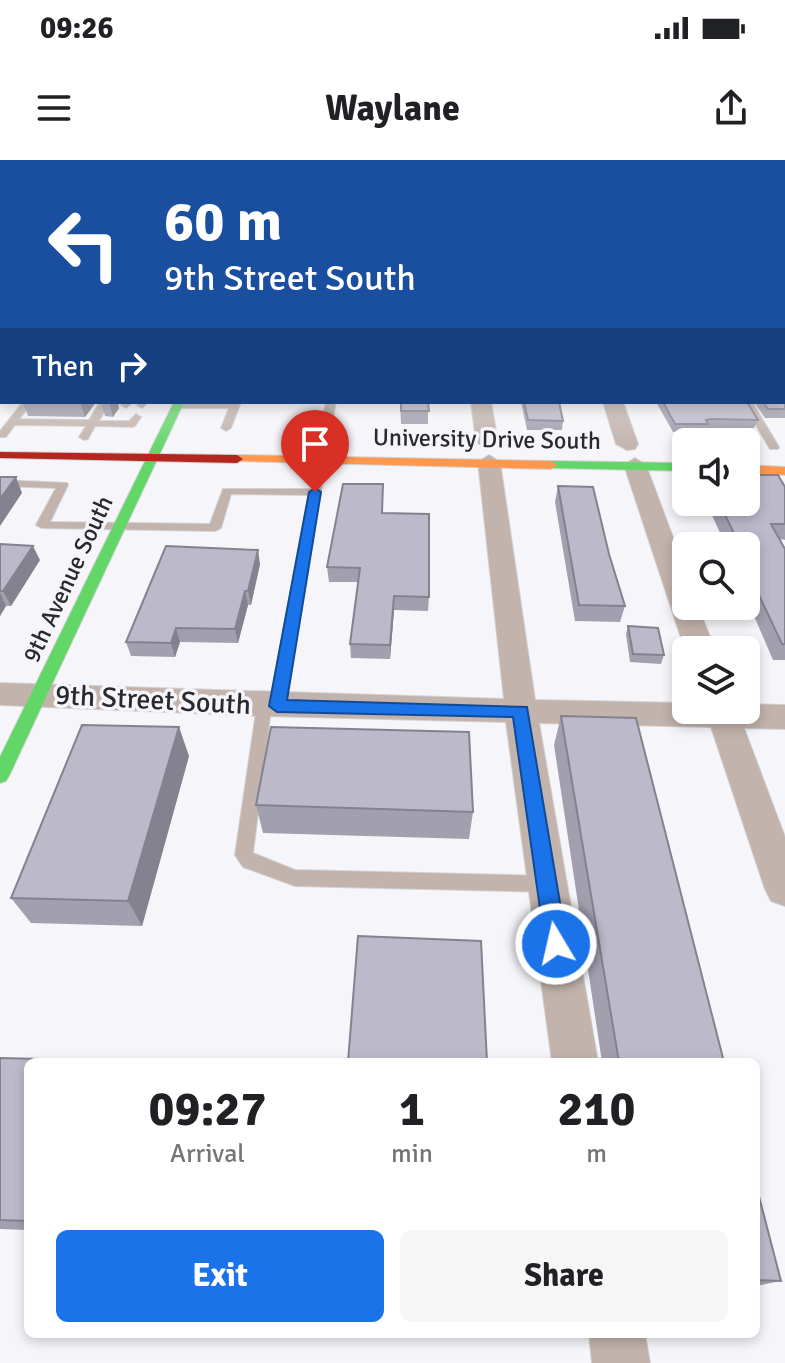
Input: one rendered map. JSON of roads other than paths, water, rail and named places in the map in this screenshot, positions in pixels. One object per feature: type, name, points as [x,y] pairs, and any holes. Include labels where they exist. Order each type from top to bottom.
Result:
[{"type":"main road","name":"9th Avenue South","points":[[0,776],[150,458],[169,438],[179,404]]},
{"type":"main road","points":[[4,431],[88,430],[169,438]]},
{"type":"main road","points":[[760,446],[780,447]]},
{"type":"main road","name":"University Drive South","points":[[0,455],[321,461],[488,447],[629,449],[672,463]]},
{"type":"main road","points":[[760,470],[785,471]]},
{"type":"street","points":[[481,404],[521,711],[574,1058]]},
{"type":"street","points":[[614,404],[695,636]]},
{"type":"street","name":"9th Street South","points":[[0,694],[271,705],[672,713]]},
{"type":"street","name":"9th Street South","points":[[760,715],[785,717]]},
{"type":"street","points":[[726,724],[785,889]]},
{"type":"street","points":[[618,1338],[621,1363]]},
{"type":"lane","points":[[4,431],[26,404]]},
{"type":"lane","points":[[88,430],[104,404]]},
{"type":"lane","points":[[227,436],[235,404]]},
{"type":"lane","points":[[323,441],[331,404]]},
{"type":"lane","points":[[748,404],[780,447]]},
{"type":"lane","points":[[88,430],[116,420],[132,424],[136,417]]},
{"type":"lane","points":[[321,461],[244,855],[249,862],[295,878],[547,884]]},
{"type":"lane","points":[[0,483],[63,485],[42,525],[215,528],[227,491],[315,492]]}]
